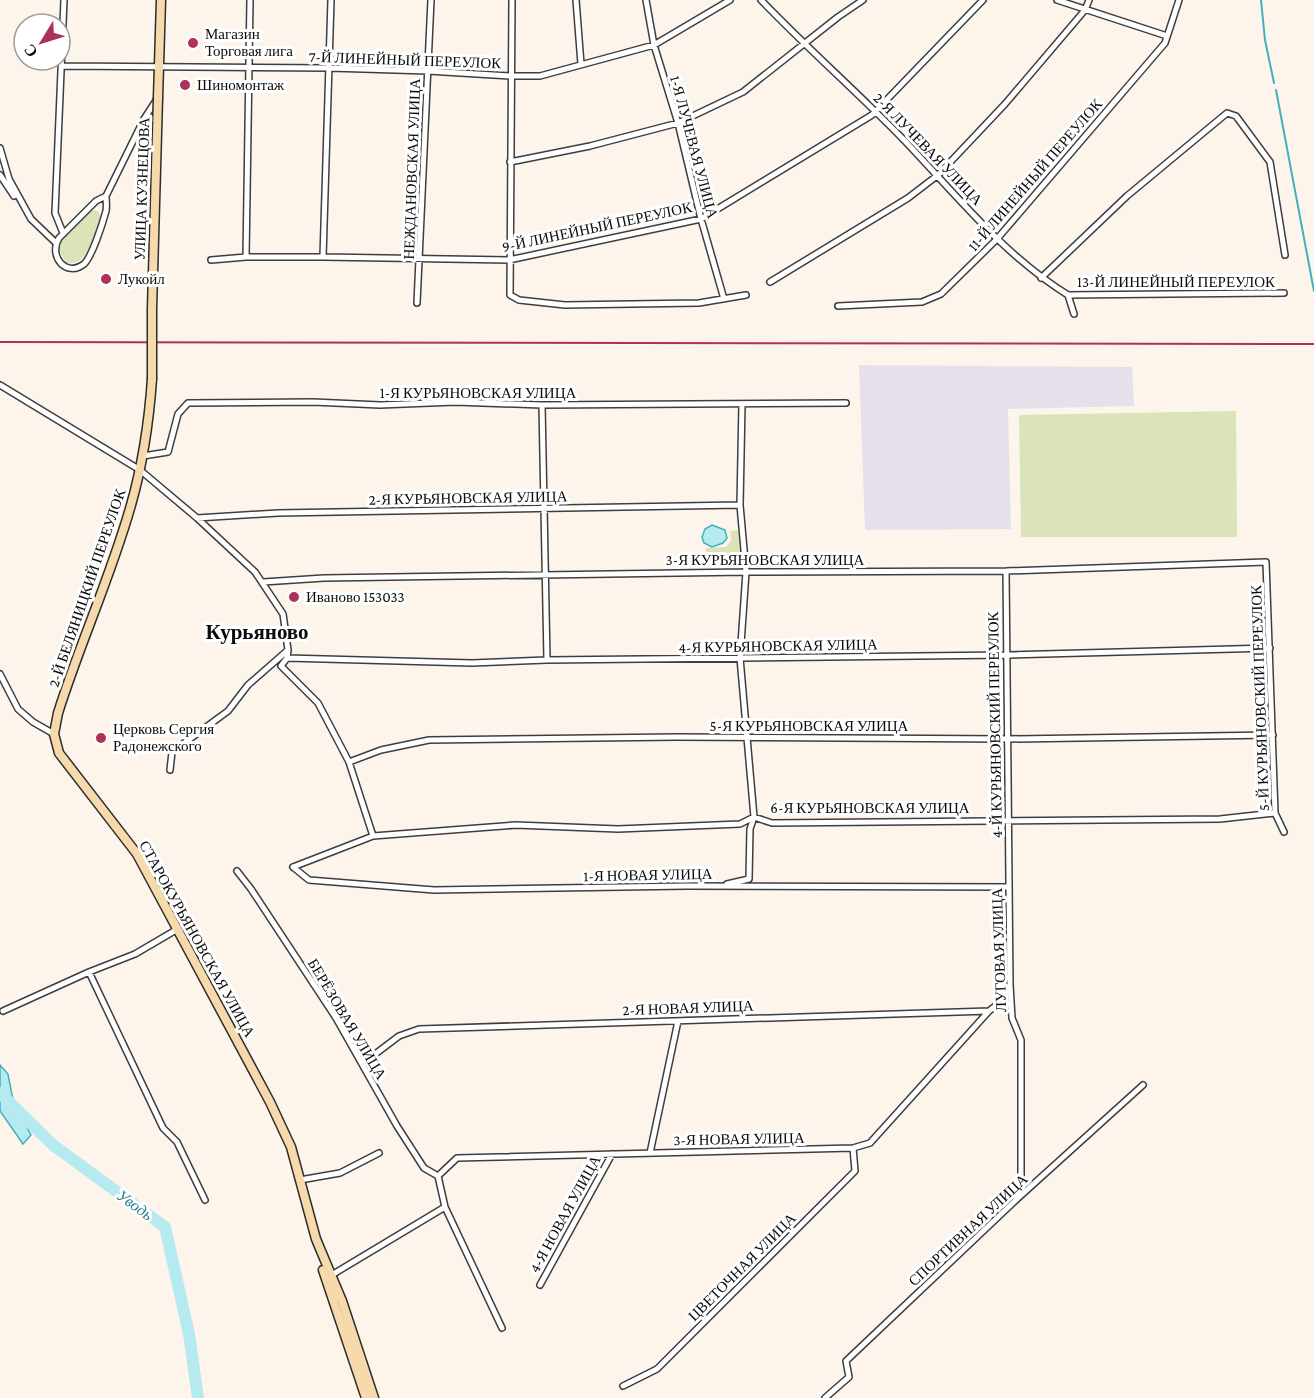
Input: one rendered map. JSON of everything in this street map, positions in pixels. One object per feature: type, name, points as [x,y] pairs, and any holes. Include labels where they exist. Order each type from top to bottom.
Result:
[{"type":"main road","name":"УЛИЦА КУЗНЕЦОВА","points":[[152,379],[161,0]]},
{"type":"main road","name":"2-Й БЕЛЯНИЦКИЙ ПЕРЕУЛОК","points":[[54,734],[63,696],[104,587],[131,505],[143,456],[152,379]]},
{"type":"main road","name":"СТАРОКУРЬЯНОВСКАЯ УЛИЦА","points":[[54,734],[59,753],[137,854],[270,1101],[291,1147],[310,1220],[329,1277],[342,1301],[374,1398]]},
{"type":"main road","points":[[329,1277],[366,1398]]},
{"type":"street","points":[[246,257],[250,0]]},
{"type":"street","points":[[323,257],[331,0]]},
{"type":"street","name":"НЕЖДАНОВСКАЯ УЛИЦА","points":[[417,303],[431,0]]},
{"type":"street","points":[[512,0],[510,295],[519,300],[565,305],[699,303],[746,295]]},
{"type":"street","points":[[576,0],[581,64]]},
{"type":"street","name":"1-Я ЛУЧЕВАЯ УЛИЦА","points":[[646,0],[654,45],[678,123],[701,219],[724,299]]},
{"type":"street","name":"7-Й ЛИНЕЙНЫЙ ПЕРЕУЛОК","points":[[72,66],[330,68],[540,76],[654,45],[730,0]]},
{"type":"street","name":"2-Я ЛУЧЕВАЯ УЛИЦА","points":[[761,0],[804,45],[876,111],[997,239],[1041,278],[1068,295]]},
{"type":"street","points":[[510,162],[590,146],[678,123],[743,92],[863,0]]},
{"type":"street","name":"9-Й ЛИНЕЙНЫЙ ПЕРЕУЛОК","points":[[211,260],[246,257],[323,257],[509,260],[701,219],[876,111],[983,0]]},
{"type":"street","points":[[1057,0],[1167,36],[1179,0]]},
{"type":"street","points":[[770,282],[908,198],[938,175],[1005,104],[1085,10],[1089,0]]},
{"type":"street","name":"11-Й ЛИНЕЙНЫЙ ПЕРЕУЛОК","points":[[838,306],[922,302],[941,294],[997,239],[1165,43],[1167,36]]},
{"type":"street","points":[[63,72],[56,213],[63,233]]},
{"type":"street","points":[[106,196],[96,201],[63,233],[56,243],[55,254],[62,264],[72,268],[84,264],[90,254],[107,208],[106,196],[144,118],[158,98]]},
{"type":"street","points":[[1041,278],[1127,196],[1227,113],[1236,117],[1270,162],[1285,255]]},
{"type":"street","points":[[0,148],[9,179],[31,219]]},
{"type":"street","points":[[0,175],[31,219],[56,243]]},
{"type":"street","name":"13-Й ЛИНЕЙНЫЙ ПЕРЕУЛОК","points":[[1068,295],[1284,293]]},
{"type":"street","points":[[1068,295],[1074,314]]},
{"type":"street","points":[[0,385],[140,470],[197,518],[263,582],[284,614],[288,650],[287,658],[281,666],[318,704],[349,762],[373,836]]},
{"type":"street","name":"1-Я КУРЬЯНОВСКАЯ УЛИЦА","points":[[143,456],[168,452],[178,414],[188,404],[313,402],[380,405],[455,402],[542,405],[846,403]]},
{"type":"street","points":[[715,886],[749,879],[750,830],[754,817],[740,658],[746,572],[740,505],[742,404]]},
{"type":"street","points":[[542,405],[546,660]]},
{"type":"street","name":"2-Я КУРЬЯНОВСКАЯ УЛИЦА","points":[[197,518],[278,513],[740,505]]},
{"type":"street","name":"3-Я КУРЬЯНОВСКАЯ УЛИЦА","points":[[263,582],[324,578],[1006,571],[1266,562]]},
{"type":"street","name":"5-Й КУРЬЯНОВСКИЙ ПЕРЕУЛОК","points":[[1266,562],[1275,813],[1284,832]]},
{"type":"street","name":"4-Й КУРЬЯНОВСКИЙ ПЕРЕУЛОК","points":[[1006,571],[1009,879]]},
{"type":"street","name":"4-Я КУРЬЯНОВСКАЯ УЛИЦА","points":[[287,658],[472,663],[546,660],[1007,655],[1270,648]]},
{"type":"street","points":[[170,770],[172,753],[228,711],[248,685],[288,650]]},
{"type":"street","points":[[0,674],[18,709],[33,722],[54,734]]},
{"type":"street","name":"5-Я КУРЬЯНОВСКАЯ УЛИЦА","points":[[349,762],[381,750],[429,740],[1009,739],[1273,735]]},
{"type":"street","name":"6-Я КУРЬЯНОВСКАЯ УЛИЦА","points":[[292,867],[373,836],[516,825],[618,829],[740,824],[754,817],[772,823],[1220,819],[1275,813]]},
{"type":"street","name":"1-Я НОВАЯ УЛИЦА","points":[[292,867],[309,880],[434,890],[715,886],[1009,887]]},
{"type":"street","name":"БЕРЁЗОВАЯ УЛИЦА","points":[[237,871],[329,1008],[424,1168],[438,1176]]},
{"type":"street","name":"ЛУГОВАЯ УЛИЦА","points":[[1009,879],[1012,1018],[1021,1040],[1021,1183],[1017,1199]]},
{"type":"street","points":[[3,1011],[135,954],[177,930]]},
{"type":"street","points":[[89,972],[163,1128],[177,1142],[205,1200]]},
{"type":"street","points":[[989,1011],[1002,1001],[1010,985]]},
{"type":"street","name":"2-Я НОВАЯ УЛИЦА","points":[[362,1064],[399,1036],[419,1029],[989,1011]]},
{"type":"street","name":"3-Я НОВАЯ УЛИЦА","points":[[438,1176],[457,1158],[853,1148],[870,1143],[989,1011]]},
{"type":"street","points":[[650,1153],[678,1020]]},
{"type":"street","name":"СПОРТИВНАЯ УЛИЦА","points":[[825,1398],[849,1377],[846,1361],[1017,1199],[1143,1085]]},
{"type":"street","name":"ЦВЕТОЧНАЯ УЛИЦА","points":[[623,1386],[657,1369],[855,1170],[853,1148]]},
{"type":"street","points":[[300,1180],[340,1173],[379,1153]]},
{"type":"street","name":"4-Я НОВАЯ УЛИЦА","points":[[540,1285],[612,1154]]},
{"type":"street","points":[[438,1176],[444,1207],[502,1328]]},
{"type":"street","points":[[329,1277],[444,1207]]},
{"type":"shaded area","points":[[859,365],[1132,367],[1134,406],[1008,409],[1011,529],[865,530]]},
{"type":"green space","points":[[91,211],[99,212],[101,218],[89,248],[80,260],[74,263],[66,262],[59,250],[61,241]]},
{"type":"green space","points":[[1236,411],[1237,537],[1021,537],[1019,415]]},
{"type":"green space","points":[[740,530],[742,565],[707,567],[706,548],[726,547],[731,540],[730,531]]},
{"type":"water","points":[[712,525],[725,530],[727,538],[723,543],[712,547],[704,543],[702,537],[705,529]]},
{"type":"water","points":[[0,1065],[8,1074],[13,1100],[31,1135],[23,1144],[0,1111]]},
{"type":"waterway","points":[[1261,0],[1265,40],[1274,83]]},
{"type":"waterway","points":[[1276,90],[1314,291]]},
{"type":"waterway","name":"Уводь","points":[[0,1093],[53,1145],[165,1227],[189,1334],[198,1398]]},
{"type":"railway","points":[[0,342],[1314,344]]},
{"type":"place","name":"Магазин Торговая лига","points":[[193,43]]},
{"type":"place","name":"Шиномонтаж","points":[[185,85]]},
{"type":"place","name":"Лукойл","points":[[106,279]]},
{"type":"place","name":"Иваново 153033","points":[[294,597]]},
{"type":"place","name":"Церковь Сергия Радонежского","points":[[101,738]]},
{"type":"district","name":"Курьяново","points":[[257,632]]}]
